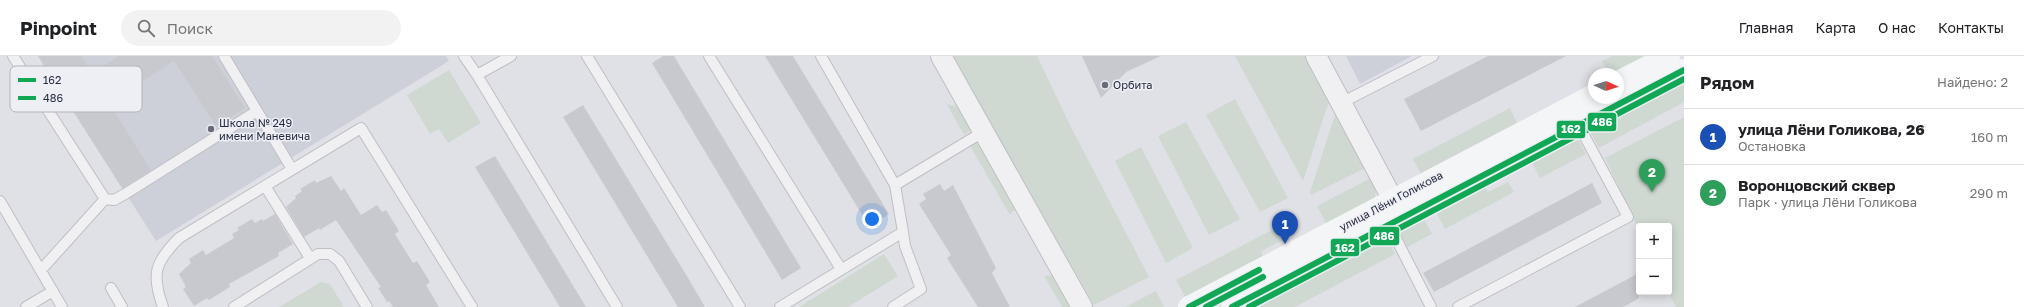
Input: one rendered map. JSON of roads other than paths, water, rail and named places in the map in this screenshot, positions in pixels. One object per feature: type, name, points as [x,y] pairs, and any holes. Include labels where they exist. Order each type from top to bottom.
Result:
[{"type":"street","points":[[941,56],[1082,307]]},
{"type":"street","points":[[1316,56],[1341,103],[1391,212]]},
{"type":"street","points":[[1624,79],[1669,56]]},
{"type":"street","name":"улица Лёни Голикова","points":[[1189,307],[1327,246],[1574,116],[1684,70]]},
{"type":"street","name":"улица Лёни Голикова","points":[[1574,116],[1588,101]]},
{"type":"street","name":"улица Лёни Голикова","points":[[1232,307],[1327,246]]},
{"type":"lane","points":[[13,56],[19,66]]},
{"type":"lane","points":[[224,56],[292,169]]},
{"type":"lane","points":[[464,56],[477,75],[617,307]]},
{"type":"lane","points":[[477,75],[511,56]]},
{"type":"lane","points":[[587,56],[740,307]]},
{"type":"lane","points":[[709,56],[841,269]]},
{"type":"lane","points":[[821,56],[896,185],[905,246],[921,288],[893,307]]},
{"type":"lane","points":[[1341,103],[1433,56]]},
{"type":"lane","points":[[105,199],[114,200],[125,194],[257,111]]},
{"type":"lane","points":[[49,112],[105,199]]},
{"type":"lane","points":[[1458,307],[1628,217],[1574,116]]},
{"type":"lane","points":[[163,307],[158,294],[156,272],[164,253],[179,238],[361,128],[472,307]]},
{"type":"lane","points":[[896,185],[983,132]]},
{"type":"lane","points":[[265,186],[310,258]]},
{"type":"lane","points":[[41,270],[105,199]]},
{"type":"lane","points":[[0,201],[62,307]]},
{"type":"lane","points":[[1391,212],[1431,307]]},
{"type":"lane","points":[[780,307],[903,232]]},
{"type":"lane","points":[[234,307],[318,254],[330,254],[340,261],[367,307]]},
{"type":"lane","points":[[111,288],[122,307]]},
{"type":"lane","points":[[26,307],[53,291]]},
{"type":"place","name":"Орбита","points":[[1105,85]]},
{"type":"place","name":"Школа № 249 имени Маневича","points":[[211,129]]},
{"type":"place","name":"Воронцовский сквер","points":[[1652,192]]},
{"type":"place","name":"улица Лёни Голикова, 26","points":[[1285,244]]}]
